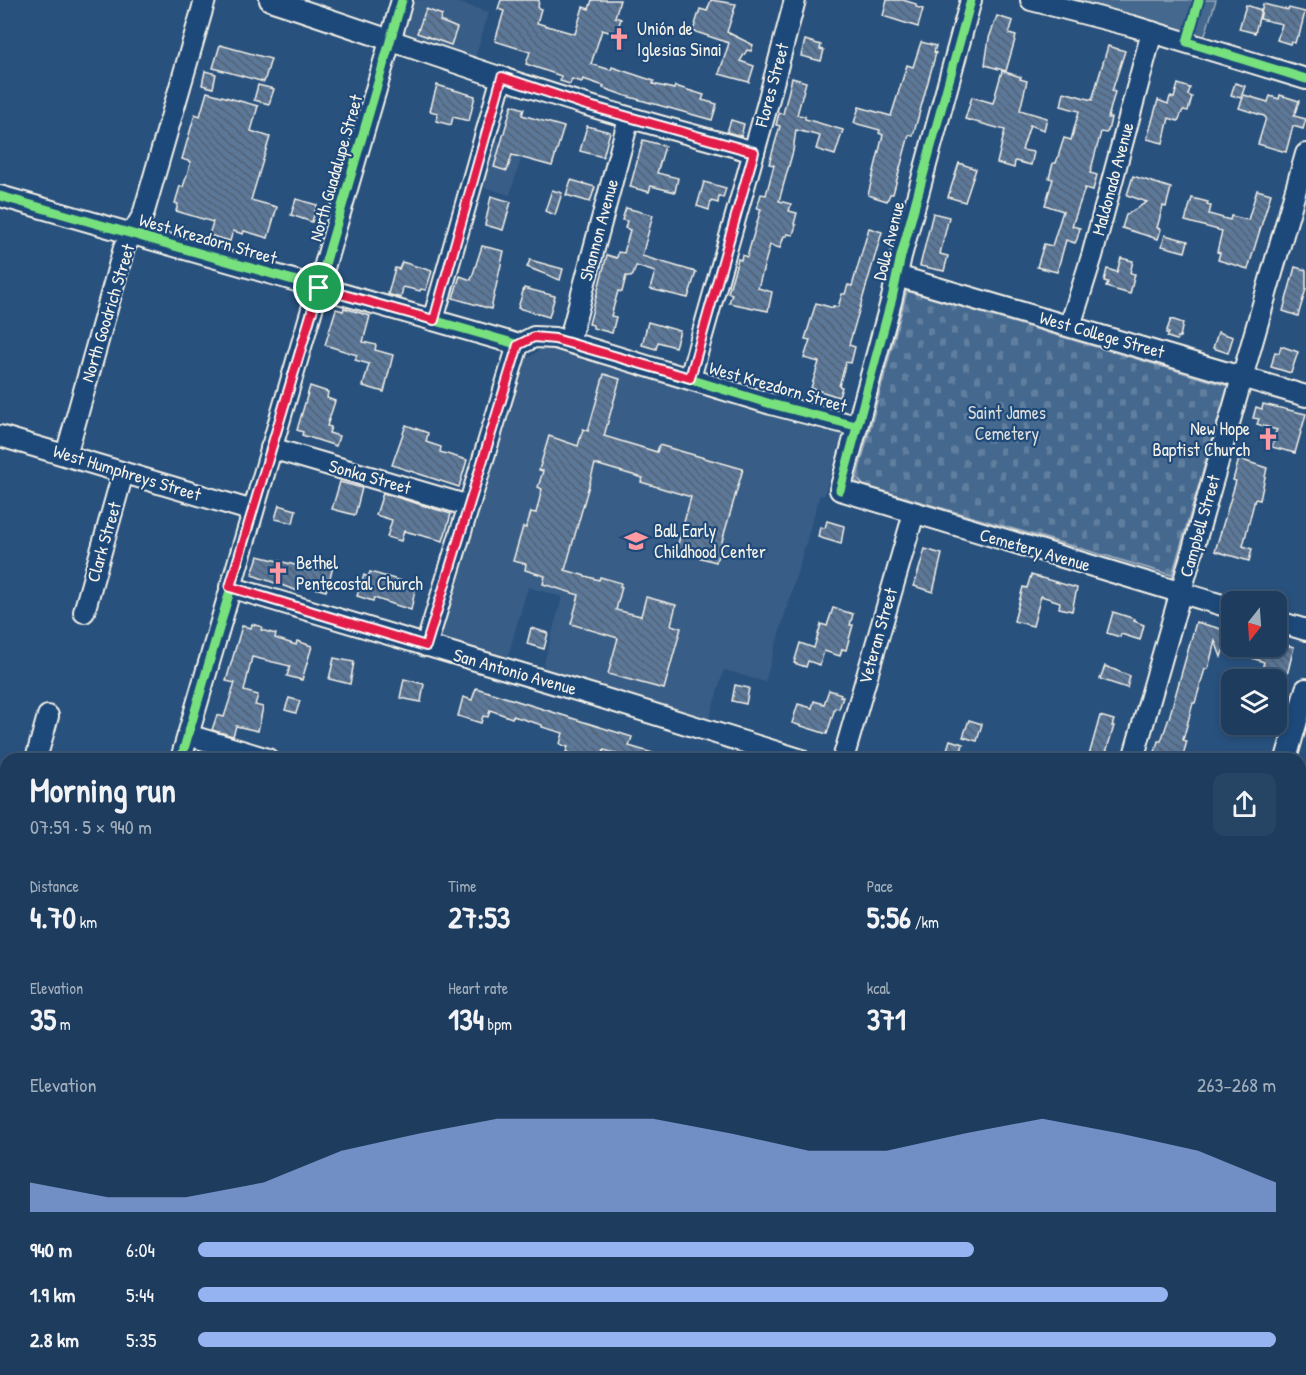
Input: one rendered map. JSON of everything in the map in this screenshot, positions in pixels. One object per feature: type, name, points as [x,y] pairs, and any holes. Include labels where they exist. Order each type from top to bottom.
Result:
[{"type":"street","name":"North Goodrich Street","points":[[66,455],[124,248],[143,215],[205,0]]},
{"type":"street","points":[[270,0],[408,48],[629,118],[754,152]]},
{"type":"street","name":"North Guadalupe Street","points":[[183,753],[402,0]]},
{"type":"street","name":"Flores Street","points":[[690,378],[795,0]]},
{"type":"street","name":"Dolle Avenue","points":[[840,490],[971,0]]},
{"type":"street","points":[[1031,0],[1152,32],[1306,79]]},
{"type":"street","name":"Maldonado Avenue","points":[[1070,326],[1092,256],[1152,32]]},
{"type":"street","points":[[434,320],[502,77]]},
{"type":"street","name":"Shannon Avenue","points":[[569,342],[629,118]]},
{"type":"street","name":"Campbell Street","points":[[1134,753],[1306,154]]},
{"type":"street","name":"West Krezdorn Street","points":[[0,196],[518,345],[534,337],[569,342],[751,398],[856,426]]},
{"type":"street","name":"West College Street","points":[[897,276],[1306,396]]},
{"type":"street","points":[[426,646],[518,345]]},
{"type":"street","name":"West Humphreys Street","points":[[0,436],[253,511]]},
{"type":"street","name":"Sonka Street","points":[[271,448],[469,506]]},
{"type":"street","name":"Clark Street","points":[[84,612],[123,473]]},
{"type":"street","name":"Cemetery Avenue","points":[[840,490],[1221,605]]},
{"type":"street","name":"Veteran Street","points":[[845,753],[914,513]]},
{"type":"street","name":"San Antonio Avenue","points":[[230,587],[604,698],[780,753]]},
{"type":"street","points":[[1287,624],[1306,630]]},
{"type":"street","points":[[1288,753],[1306,689]]},
{"type":"street","points":[[38,753],[48,716]]},
{"type":"street","points":[[188,735],[248,753]]},
{"type":"shaded area","points":[[413,0],[449,0],[489,12],[474,61],[405,36],[404,30]]},
{"type":"shaded area","points":[[492,139],[524,149],[510,195],[479,186]]},
{"type":"shaded area","name":"Ball Early Childhood Center","points":[[552,344],[843,432],[824,496],[820,495],[765,682],[724,670],[709,719],[542,670],[562,597],[528,587],[507,659],[442,639],[438,633],[520,364],[545,346]]},
{"type":"green space","points":[[1068,0],[1196,0],[1185,31]]},
{"type":"green space","points":[[1204,0],[1216,0],[1204,38],[1193,35]]},
{"type":"green space","points":[[907,288],[1230,382],[1232,386],[1175,578],[1168,581],[863,488],[856,481],[855,477],[904,290]],"holes":[[[907,291],[1227,386],[1172,575],[863,485],[857,477]]]},
{"type":"green space","name":"Saint James Cemetery","points":[[907,291],[1228,386],[1172,575],[863,485],[857,477]]},
{"type":"building","points":[[501,0],[539,0],[538,8],[541,9],[537,23],[575,34],[583,7],[589,9],[592,0],[620,0],[615,17],[621,19],[616,34],[602,30],[591,64],[611,70],[612,67],[654,81],[653,84],[674,89],[675,86],[704,95],[702,100],[717,104],[712,120],[626,96],[583,79],[582,82],[572,79],[570,84],[560,81],[561,76],[526,64],[530,52],[495,41],[504,11],[498,9]]},
{"type":"building","points":[[711,0],[736,4],[727,32],[753,45],[751,51],[747,50],[740,61],[754,66],[749,82],[719,74],[729,43],[693,31],[700,9],[707,11]]},
{"type":"building","points":[[887,0],[903,0],[923,9],[918,27],[883,16]]},
{"type":"building","points":[[1263,4],[1305,12],[1295,43],[1290,44],[1277,40],[1282,24],[1260,19]]},
{"type":"building","points":[[1246,5],[1261,10],[1255,33],[1239,29]]},
{"type":"building","points":[[426,9],[442,15],[440,21],[457,28],[451,45],[417,33]]},
{"type":"building","points":[[997,16],[1013,21],[1009,34],[1016,36],[1006,71],[985,65],[989,38]]},
{"type":"building","points":[[805,40],[821,45],[820,49],[824,50],[821,61],[801,56]]},
{"type":"building","points":[[921,42],[936,46],[934,52],[936,53],[913,136],[909,135],[893,194],[890,194],[887,201],[868,195],[883,135],[879,133],[880,130],[854,123],[859,107],[891,116],[907,65],[913,67]]},
{"type":"building","points":[[220,45],[271,59],[264,82],[213,68]]},
{"type":"building","points":[[1108,46],[1125,51],[1112,91],[1115,92],[1108,118],[1111,118],[1108,131],[1101,132],[1090,173],[1097,175],[1093,190],[1085,188],[1072,226],[1080,228],[1077,239],[1075,243],[1066,240],[1057,272],[1037,267],[1044,244],[1052,246],[1063,211],[1045,205],[1053,179],[1049,178],[1053,163],[1056,163],[1064,138],[1071,140],[1079,111],[1061,106],[1064,92],[1092,100]]},
{"type":"building","points":[[205,71],[216,74],[213,88],[202,85]]},
{"type":"building","points":[[1002,71],[1027,81],[1020,110],[1047,118],[1044,130],[1030,125],[1022,150],[1034,152],[1031,165],[1015,161],[1014,168],[997,163],[1005,130],[965,119],[972,97],[993,103]]},
{"type":"building","points":[[792,78],[806,82],[797,115],[843,130],[835,155],[816,149],[820,136],[796,130],[793,151],[779,201],[791,204],[789,211],[797,213],[794,224],[796,225],[793,235],[784,236],[780,248],[770,245],[758,288],[772,292],[768,311],[729,303],[732,294],[728,293],[738,259],[741,260],[742,255],[747,257],[761,209],[757,208],[761,194],[766,195],[774,165],[769,164],[780,126],[776,125],[779,113],[783,114]]},
{"type":"building","points":[[1235,83],[1245,86],[1241,98],[1231,95]]},
{"type":"building","points":[[1178,84],[1190,88],[1188,95],[1192,97],[1188,111],[1183,110],[1178,121],[1169,118],[1163,143],[1147,139],[1158,100],[1168,104],[1170,97],[1174,98]]},
{"type":"building","points":[[258,85],[274,89],[269,104],[254,100]]},
{"type":"building","points":[[437,85],[475,96],[469,121],[453,117],[451,125],[436,121],[438,113],[430,111]]},
{"type":"building","points":[[207,92],[258,106],[251,131],[270,137],[251,200],[277,207],[268,238],[244,231],[243,234],[233,231],[230,241],[209,235],[213,222],[176,211],[178,204],[175,203],[180,186],[183,187],[191,162],[182,159],[195,114],[200,116]]},
{"type":"building","points":[[1244,95],[1268,102],[1270,96],[1279,99],[1280,95],[1299,101],[1294,116],[1306,119],[1303,129],[1293,126],[1286,152],[1258,144],[1266,118],[1239,108]]},
{"type":"building","points":[[512,105],[524,109],[522,115],[564,127],[552,166],[512,155],[507,171],[494,167]]},
{"type":"building","points":[[731,120],[744,124],[741,136],[727,132]]},
{"type":"building","points":[[587,126],[610,132],[603,157],[580,151]]},
{"type":"building","points":[[643,140],[665,146],[657,173],[678,178],[675,192],[651,186],[649,192],[630,187]]},
{"type":"building","points":[[959,163],[976,169],[965,202],[948,197]]},
{"type":"building","points":[[1133,176],[1171,188],[1157,228],[1161,229],[1158,239],[1122,228],[1126,215],[1147,202],[1127,195]]},
{"type":"building","points":[[571,180],[595,187],[590,202],[566,195]]},
{"type":"building","points":[[704,182],[726,188],[723,198],[719,196],[718,203],[711,201],[709,210],[697,206]]},
{"type":"building","points":[[552,190],[562,193],[555,215],[545,211]]},
{"type":"building","points":[[1257,190],[1271,194],[1248,269],[1218,260],[1220,253],[1217,252],[1222,231],[1185,221],[1192,198],[1208,202],[1207,205],[1211,206],[1209,214],[1230,220],[1231,216],[1248,220]]},
{"type":"building","points":[[491,196],[511,202],[503,230],[485,225]]},
{"type":"building","points":[[296,199],[317,205],[312,222],[291,215]]},
{"type":"building","points":[[626,208],[653,215],[642,256],[696,272],[688,298],[650,289],[655,272],[636,266],[631,277],[626,276],[622,292],[618,291],[611,316],[616,317],[612,333],[593,328],[593,325],[589,324],[607,255],[617,258],[618,252],[624,253],[630,230],[625,228],[627,221],[622,220]]},
{"type":"building","points":[[933,213],[949,217],[940,254],[948,256],[944,271],[920,266]]},
{"type":"building","points":[[869,228],[882,232],[849,345],[855,347],[851,363],[846,362],[839,386],[842,387],[839,397],[811,388],[819,362],[804,358],[810,340],[805,339],[816,303],[833,308],[833,306],[838,307],[848,285],[852,286]]},
{"type":"building","points":[[1165,235],[1188,241],[1185,252],[1162,246]]},
{"type":"building","points":[[482,246],[504,251],[491,309],[453,298],[460,276],[471,280]]},
{"type":"building","points":[[1121,258],[1133,261],[1130,273],[1135,274],[1130,294],[1106,287],[1108,282],[1104,281],[1107,269],[1117,272]]},
{"type":"building","points":[[530,260],[563,269],[560,280],[527,267]]},
{"type":"building","points":[[402,262],[432,271],[426,290],[403,287],[401,298],[388,294],[395,268],[399,269]]},
{"type":"building","points":[[1295,267],[1306,270],[1306,289],[1298,316],[1283,311]]},
{"type":"building","points":[[524,288],[555,296],[549,317],[518,308]]},
{"type":"building","points":[[344,308],[370,316],[363,342],[376,345],[375,350],[393,355],[384,392],[363,386],[369,364],[355,360],[357,355],[325,345],[336,309],[343,311]]},
{"type":"building","points":[[1171,319],[1183,323],[1180,337],[1177,340],[1167,337],[1169,333],[1166,333]]},
{"type":"building","points":[[648,322],[680,331],[675,347],[658,342],[656,349],[642,345]]},
{"type":"building","points":[[1218,332],[1233,337],[1228,353],[1213,348]]},
{"type":"building","points":[[1281,346],[1298,352],[1291,373],[1271,367],[1275,352],[1279,353]]},
{"type":"building","points":[[604,374],[620,379],[604,436],[657,452],[659,445],[743,469],[716,562],[676,551],[691,497],[641,482],[643,478],[595,464],[565,570],[599,580],[600,577],[621,583],[616,610],[641,616],[646,597],[676,605],[671,625],[681,628],[664,689],[608,674],[618,638],[571,624],[579,595],[543,584],[545,576],[525,570],[526,564],[513,561],[523,527],[526,528],[531,512],[536,513],[542,489],[538,487],[543,471],[539,470],[549,436],[578,446],[583,429],[588,431]]},
{"type":"building","points":[[310,386],[328,392],[327,398],[335,401],[327,426],[331,427],[329,433],[339,436],[336,446],[302,435],[303,432],[297,430]]},
{"type":"building","points":[[1263,404],[1306,414],[1295,453],[1272,447],[1274,440],[1272,439],[1277,430],[1257,424],[1259,419],[1253,418],[1256,407],[1262,409]]},
{"type":"building","points":[[406,425],[428,433],[426,442],[441,447],[440,452],[467,460],[459,487],[392,465]]},
{"type":"building","points":[[1239,459],[1267,468],[1260,500],[1255,499],[1243,546],[1252,549],[1249,561],[1215,551],[1236,481],[1233,480]]},
{"type":"building","points":[[340,482],[362,488],[355,515],[332,509]]},
{"type":"building","points":[[383,493],[451,514],[443,541],[404,531],[401,541],[387,537],[392,520],[376,515]]},
{"type":"building","points":[[279,505],[296,510],[293,523],[275,519]]},
{"type":"building","points":[[827,521],[844,526],[841,544],[818,537],[820,527],[825,528]]},
{"type":"building","points":[[925,549],[942,554],[933,592],[914,586]]},
{"type":"building","points":[[258,556],[316,570],[318,563],[333,567],[326,591],[300,584],[298,591],[252,575]]},
{"type":"building","points":[[370,572],[416,585],[411,610],[374,598],[373,601],[357,596],[364,575],[368,577]]},
{"type":"building","points":[[1031,575],[1077,588],[1072,611],[1059,608],[1060,602],[1041,596],[1033,626],[1014,621],[1023,587],[1027,588]]},
{"type":"building","points":[[833,608],[853,614],[850,625],[853,625],[846,650],[842,649],[840,656],[824,651],[820,665],[808,661],[806,667],[794,663],[800,643],[814,648],[821,624],[827,626]]},
{"type":"building","points":[[1113,612],[1135,619],[1134,621],[1144,625],[1140,640],[1121,634],[1120,637],[1107,633]]},
{"type":"building","points":[[1196,622],[1221,629],[1221,657],[1215,641],[1208,669],[1205,669],[1195,703],[1193,703],[1183,740],[1187,741],[1184,753],[1155,752],[1158,741],[1161,741]]},
{"type":"building","points":[[252,624],[262,627],[261,630],[276,634],[275,638],[296,645],[297,641],[312,646],[302,680],[287,676],[290,666],[252,657],[244,691],[258,695],[255,705],[263,707],[258,731],[236,726],[233,736],[212,730],[217,715],[224,717],[235,683],[226,681],[242,626],[251,628]]},
{"type":"building","points":[[531,628],[548,633],[544,649],[527,644]]},
{"type":"building","points":[[1287,645],[1294,647],[1287,675],[1287,669],[1262,669],[1264,662],[1249,657],[1287,657]]},
{"type":"building","points":[[334,658],[354,662],[350,684],[329,679]]},
{"type":"building","points":[[1105,666],[1130,676],[1127,688],[1100,679]]},
{"type":"building","points":[[404,679],[424,684],[421,702],[400,698]]},
{"type":"building","points":[[735,685],[749,688],[746,704],[732,701]]},
{"type":"building","points":[[476,688],[632,737],[629,746],[653,753],[614,753],[604,750],[603,753],[566,752],[568,747],[560,744],[563,733],[542,727],[542,725],[490,710],[488,717],[483,716],[481,723],[458,716],[463,697],[472,700]]},
{"type":"building","points":[[829,690],[843,697],[839,709],[835,708],[827,734],[792,723],[798,704],[812,708],[814,701],[824,704]]},
{"type":"building","points":[[289,698],[300,701],[296,713],[285,710]]},
{"type":"building","points":[[1100,716],[1114,720],[1106,753],[1090,753]]},
{"type":"building","points":[[969,720],[982,724],[977,741],[963,737]]},
{"type":"building","points":[[950,740],[963,744],[961,753],[946,753]]},
{"type":"cycle path","points":[[183,753],[402,0]]},
{"type":"cycle path","points":[[840,490],[971,0]]},
{"type":"cycle path","points":[[1199,0],[1187,42],[1306,79]]},
{"type":"cycle path","points":[[0,196],[518,345],[534,337],[555,338],[771,404],[856,426]]},
{"type":"place","name":"Unión de Iglesias Sinai","points":[[619,39]]},
{"type":"place","name":"New Hope Baptist Church","points":[[1268,439]]},
{"type":"place","name":"Ball Early Childhood Center","points":[[636,541]]},
{"type":"place","name":"Bethel Pentecostal Church","points":[[278,573]]},
{"type":"route","points":[[502,77],[629,118],[754,152],[690,378],[555,339],[534,337],[518,345],[426,646],[230,587],[319,288],[434,320],[502,77]]}]
